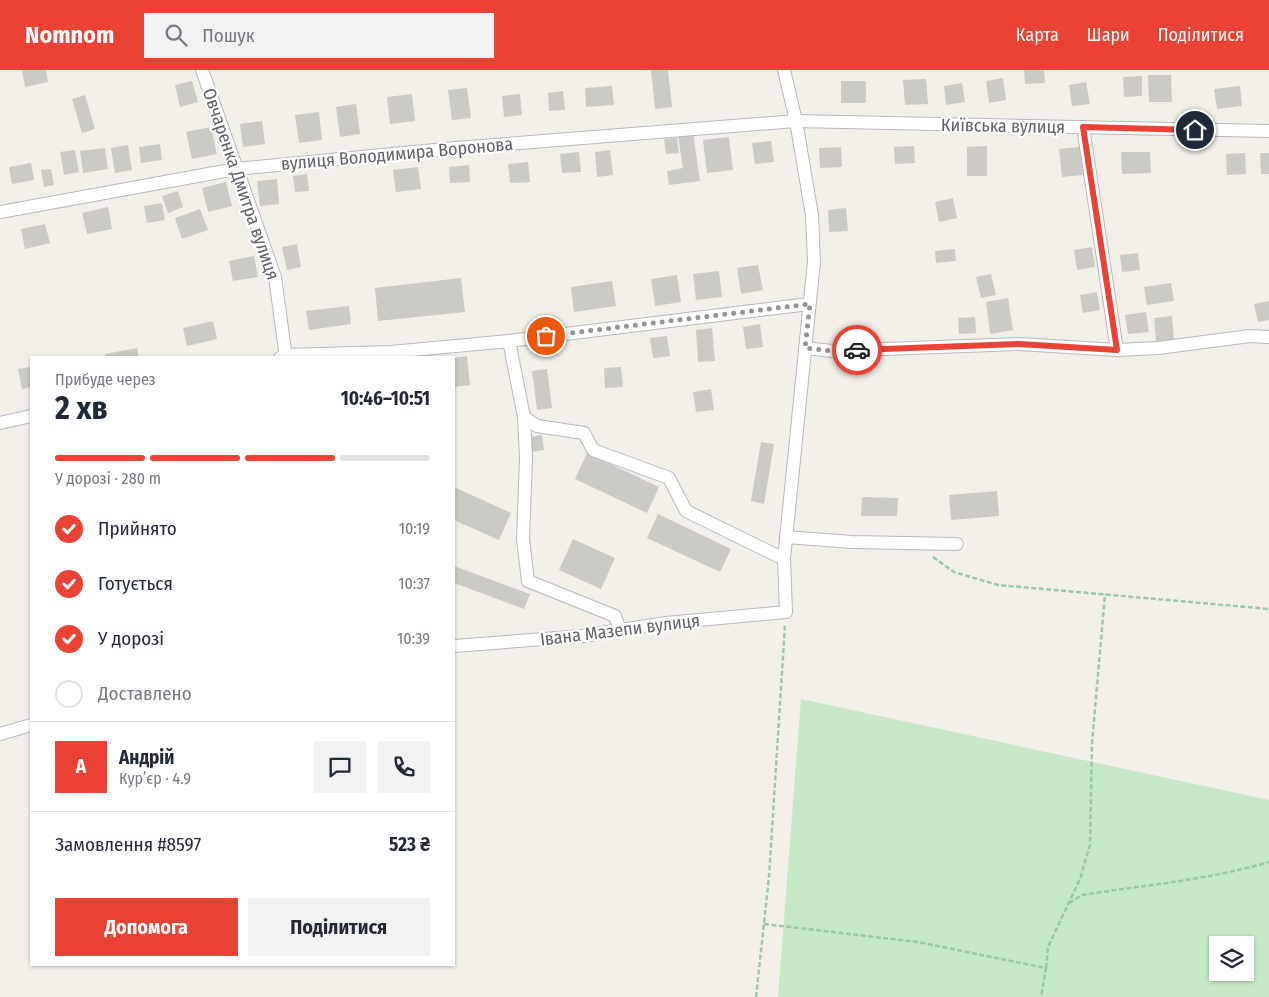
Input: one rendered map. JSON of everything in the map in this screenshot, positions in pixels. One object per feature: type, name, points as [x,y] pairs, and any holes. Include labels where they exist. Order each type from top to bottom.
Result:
[{"type":"street","name":"Овчаренка Дмитра вулиця","points":[[202,70],[275,277],[284,356]]},
{"type":"street","points":[[784,70],[796,121],[812,215],[814,260],[784,559],[786,612]]},
{"type":"street","name":"вулиця Володимира Воронова","points":[[0,212],[236,169],[456,148],[796,121]]},
{"type":"street","name":"Київська вулиця","points":[[796,121],[1269,131]]},
{"type":"street","points":[[1083,127],[1117,350]]},
{"type":"street","points":[[305,356],[391,352],[509,341],[810,304]]},
{"type":"street","points":[[805,348],[832,351],[1019,344],[1117,350],[1158,348],[1250,336],[1269,337]]},
{"type":"street","points":[[509,341],[524,416],[526,458],[523,539],[528,581],[615,616],[620,630]]},
{"type":"street","points":[[0,423],[30,416]]},
{"type":"street","points":[[524,416],[537,426],[584,434],[593,450],[669,478],[686,511],[784,559]]},
{"type":"street","points":[[786,537],[852,542],[957,544]]},
{"type":"street","name":"Івана Мазепи вулиця","points":[[455,646],[583,636],[666,623],[786,612]]},
{"type":"street","points":[[0,734],[30,725]]},
{"type":"path","points":[[914,543],[954,572],[998,585],[1269,610]]},
{"type":"path","points":[[1041,997],[1048,947],[1080,879],[1090,845],[1092,743],[1105,594]]},
{"type":"path","points":[[756,997],[769,877],[786,612]]},
{"type":"path","points":[[1068,904],[1082,895],[1184,880],[1269,862]]},
{"type":"path","points":[[764,924],[918,942],[1046,968]]},
{"type":"green space","points":[[801,699],[1269,800],[1269,997],[778,997]]},
{"type":"building","points":[[22,70],[46,70],[48,82],[25,87]]},
{"type":"building","points":[[651,70],[668,70],[672,107],[655,109]]},
{"type":"building","points":[[1024,70],[1044,70],[1045,83],[1025,84]]},
{"type":"building","points":[[1148,75],[1171,75],[1172,102],[1149,102]]},
{"type":"building","points":[[1142,76],[1142,96],[1124,97],[1123,77]]},
{"type":"building","points":[[1003,78],[1006,100],[989,103],[986,81]]},
{"type":"building","points":[[926,79],[928,104],[905,105],[903,80]]},
{"type":"building","points":[[192,81],[198,102],[180,107],[175,85]]},
{"type":"building","points":[[841,81],[866,81],[866,103],[841,103]]},
{"type":"building","points":[[1086,82],[1090,104],[1072,106],[1069,85]]},
{"type":"building","points":[[962,83],[965,102],[946,105],[944,86]]},
{"type":"building","points":[[612,86],[614,105],[586,107],[585,88]]},
{"type":"building","points":[[1240,86],[1242,106],[1217,109],[1214,89]]},
{"type":"building","points":[[467,88],[471,118],[452,120],[448,90]]},
{"type":"building","points":[[563,91],[565,110],[549,111],[548,93]]},
{"type":"building","points":[[412,94],[415,121],[390,124],[387,97]]},
{"type":"building","points":[[520,94],[522,115],[504,117],[502,96]]},
{"type":"building","points":[[85,95],[95,129],[82,133],[72,99]]},
{"type":"building","points":[[356,104],[360,134],[340,137],[336,107]]},
{"type":"building","points":[[319,112],[322,140],[299,143],[295,115]]},
{"type":"building","points":[[262,121],[265,144],[243,147],[240,124]]},
{"type":"building","points":[[211,127],[217,154],[192,159],[186,132]]},
{"type":"building","points":[[693,133],[700,181],[669,185],[667,171],[683,168],[678,136]]},
{"type":"building","points":[[729,137],[733,170],[707,173],[703,140]]},
{"type":"building","points":[[677,138],[679,153],[666,154],[664,139]]},
{"type":"building","points":[[771,141],[774,162],[755,164],[752,143]]},
{"type":"building","points":[[160,144],[162,160],[141,163],[139,147]]},
{"type":"building","points":[[128,145],[132,170],[115,173],[111,148]]},
{"type":"building","points":[[914,146],[915,163],[895,164],[894,147]]},
{"type":"building","points":[[987,146],[987,176],[967,176],[967,147]]},
{"type":"building","points":[[841,147],[842,167],[820,168],[819,148]]},
{"type":"building","points":[[1080,147],[1083,175],[1062,177],[1059,149]]},
{"type":"building","points":[[105,148],[108,169],[83,173],[80,151]]},
{"type":"building","points":[[75,150],[79,172],[64,175],[60,152]]},
{"type":"building","points":[[610,150],[613,175],[597,177],[595,152]]},
{"type":"building","points":[[579,152],[581,172],[562,173],[560,154]]},
{"type":"building","points":[[1121,152],[1150,152],[1151,173],[1122,174]]},
{"type":"building","points":[[1245,153],[1246,174],[1227,175],[1226,154]]},
{"type":"building","points":[[1260,153],[1269,153],[1269,174],[1261,174]]},
{"type":"building","points":[[528,162],[530,182],[510,183],[508,164]]},
{"type":"building","points":[[31,163],[34,180],[12,184],[9,167]]},
{"type":"building","points":[[469,165],[470,182],[450,183],[449,167]]},
{"type":"building","points":[[418,167],[421,189],[396,192],[393,170]]},
{"type":"building","points":[[51,169],[54,185],[44,187],[41,170]]},
{"type":"building","points":[[307,174],[309,191],[295,192],[293,176]]},
{"type":"building","points":[[277,179],[279,204],[260,206],[257,181]]},
{"type":"building","points":[[226,182],[232,206],[208,212],[202,188]]},
{"type":"building","points":[[178,191],[183,207],[168,213],[162,196]]},
{"type":"building","points":[[953,198],[957,218],[939,222],[935,202]]},
{"type":"building","points":[[162,203],[165,220],[147,223],[144,206]]},
{"type":"building","points":[[108,207],[112,229],[87,234],[82,213]]},
{"type":"building","points":[[846,208],[848,231],[829,232],[828,210]]},
{"type":"building","points":[[200,209],[208,230],[182,239],[175,218]]},
{"type":"building","points":[[45,224],[50,243],[25,249],[21,229]]},
{"type":"building","points":[[297,244],[301,267],[287,270],[282,247]]},
{"type":"building","points":[[1092,247],[1095,267],[1077,270],[1074,250]]},
{"type":"building","points":[[955,249],[956,261],[936,263],[935,251]]},
{"type":"building","points":[[1138,253],[1140,270],[1122,272],[1120,255]]},
{"type":"building","points":[[254,256],[258,277],[233,281],[229,261]]},
{"type":"building","points":[[758,265],[763,290],[741,294],[737,268]]},
{"type":"building","points":[[719,271],[722,297],[696,300],[693,274]]},
{"type":"building","points":[[991,274],[996,295],[981,298],[976,277]]},
{"type":"building","points":[[677,275],[681,302],[655,306],[651,279]]},
{"type":"building","points":[[461,278],[465,312],[378,321],[375,288]]},
{"type":"building","points":[[612,281],[616,306],[574,312],[571,287]]},
{"type":"building","points":[[1171,283],[1174,301],[1147,305],[1144,287]]},
{"type":"building","points":[[1097,292],[1100,310],[1083,313],[1080,295]]},
{"type":"building","points":[[1008,298],[1013,330],[990,334],[986,302]]},
{"type":"building","points":[[1269,301],[1269,320],[1258,322],[1254,304]]},
{"type":"building","points":[[349,306],[351,324],[309,330],[306,311]]},
{"type":"building","points":[[1146,312],[1149,332],[1128,334],[1125,315]]},
{"type":"building","points":[[1172,316],[1174,340],[1156,341],[1154,318]]},
{"type":"building","points":[[975,317],[976,333],[959,334],[958,318]]},
{"type":"building","points":[[213,321],[217,339],[187,346],[183,328]]},
{"type":"building","points":[[760,324],[763,347],[746,349],[743,327]]},
{"type":"building","points":[[712,328],[715,361],[698,362],[696,330]]},
{"type":"building","points":[[667,336],[670,356],[653,358],[650,338]]},
{"type":"building","points":[[137,348],[139,356],[106,356],[105,354]]},
{"type":"building","points":[[467,356],[470,385],[455,387],[455,358]]},
{"type":"building","points":[[30,367],[30,387],[22,389],[18,369]]},
{"type":"building","points":[[621,367],[623,387],[605,388],[604,368]]},
{"type":"building","points":[[547,369],[552,408],[537,410],[532,371]]},
{"type":"building","points":[[711,389],[714,410],[696,412],[693,392]]},
{"type":"building","points":[[542,435],[544,450],[532,452],[530,437]]},
{"type":"building","points":[[761,442],[774,444],[764,504],[751,501]]},
{"type":"building","points":[[587,453],[659,487],[647,513],[575,479]]},
{"type":"building","points":[[455,487],[511,513],[499,540],[455,520]]},
{"type":"building","points":[[997,491],[999,516],[951,520],[949,495]]},
{"type":"building","points":[[862,497],[898,498],[897,516],[861,516]]},
{"type":"building","points":[[658,514],[731,549],[720,572],[647,538]]},
{"type":"building","points":[[573,539],[615,558],[601,589],[559,570]]},
{"type":"building","points":[[455,566],[530,594],[524,609],[455,583]]},
{"type":"way so far","points":[[546,336],[810,304],[805,348],[832,351],[857,350]]},
{"type":"route","points":[[857,350],[1019,344],[1117,350],[1083,127],[1195,130]]}]
